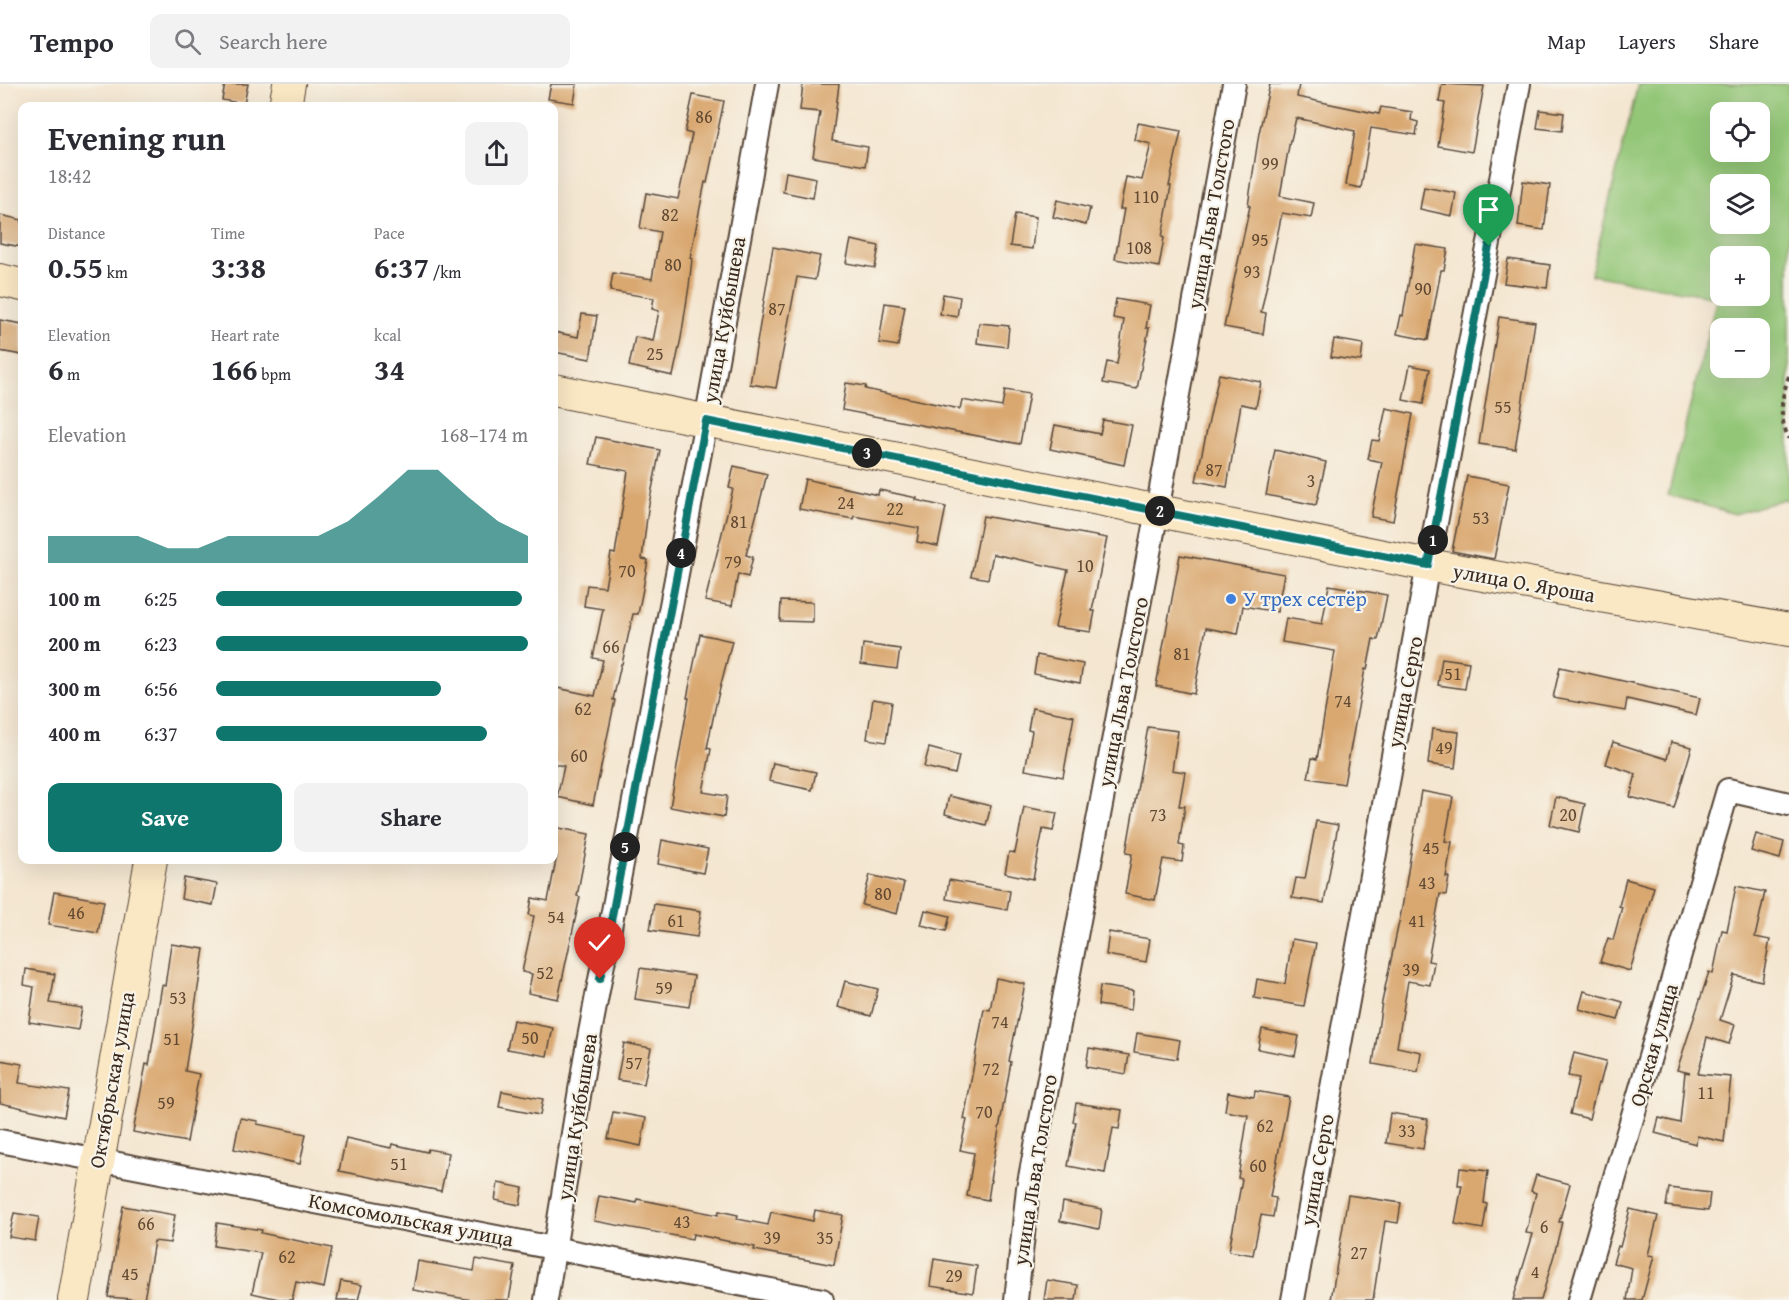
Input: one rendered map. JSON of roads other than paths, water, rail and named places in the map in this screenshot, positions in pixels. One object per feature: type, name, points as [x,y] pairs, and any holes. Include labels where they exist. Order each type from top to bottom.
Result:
[{"type":"main road","points":[[286,102],[289,84]]},
{"type":"main road","points":[[0,280],[18,284]]},
{"type":"main road","name":"улица О. Яроша","points":[[558,391],[1428,565],[1789,630]]},
{"type":"main road","name":"Октябрьская улица","points":[[75,1300],[150,864]]},
{"type":"street","name":"улица Куйбышева","points":[[546,1300],[587,1048],[706,421],[767,84]]},
{"type":"street","name":"улица Льва Толстого","points":[[1016,1300],[1028,1188],[1157,511],[1234,84]]},
{"type":"street","name":"улица Серго","points":[[1293,1300],[1519,84]]},
{"type":"street","name":"Орская улица","points":[[1579,1300],[1728,790],[1789,804]]},
{"type":"street","name":"Комсомольская улица","points":[[0,1141],[822,1300]]},
{"type":"place","name":"У трех сестёр","points":[[1231,599]]}]
